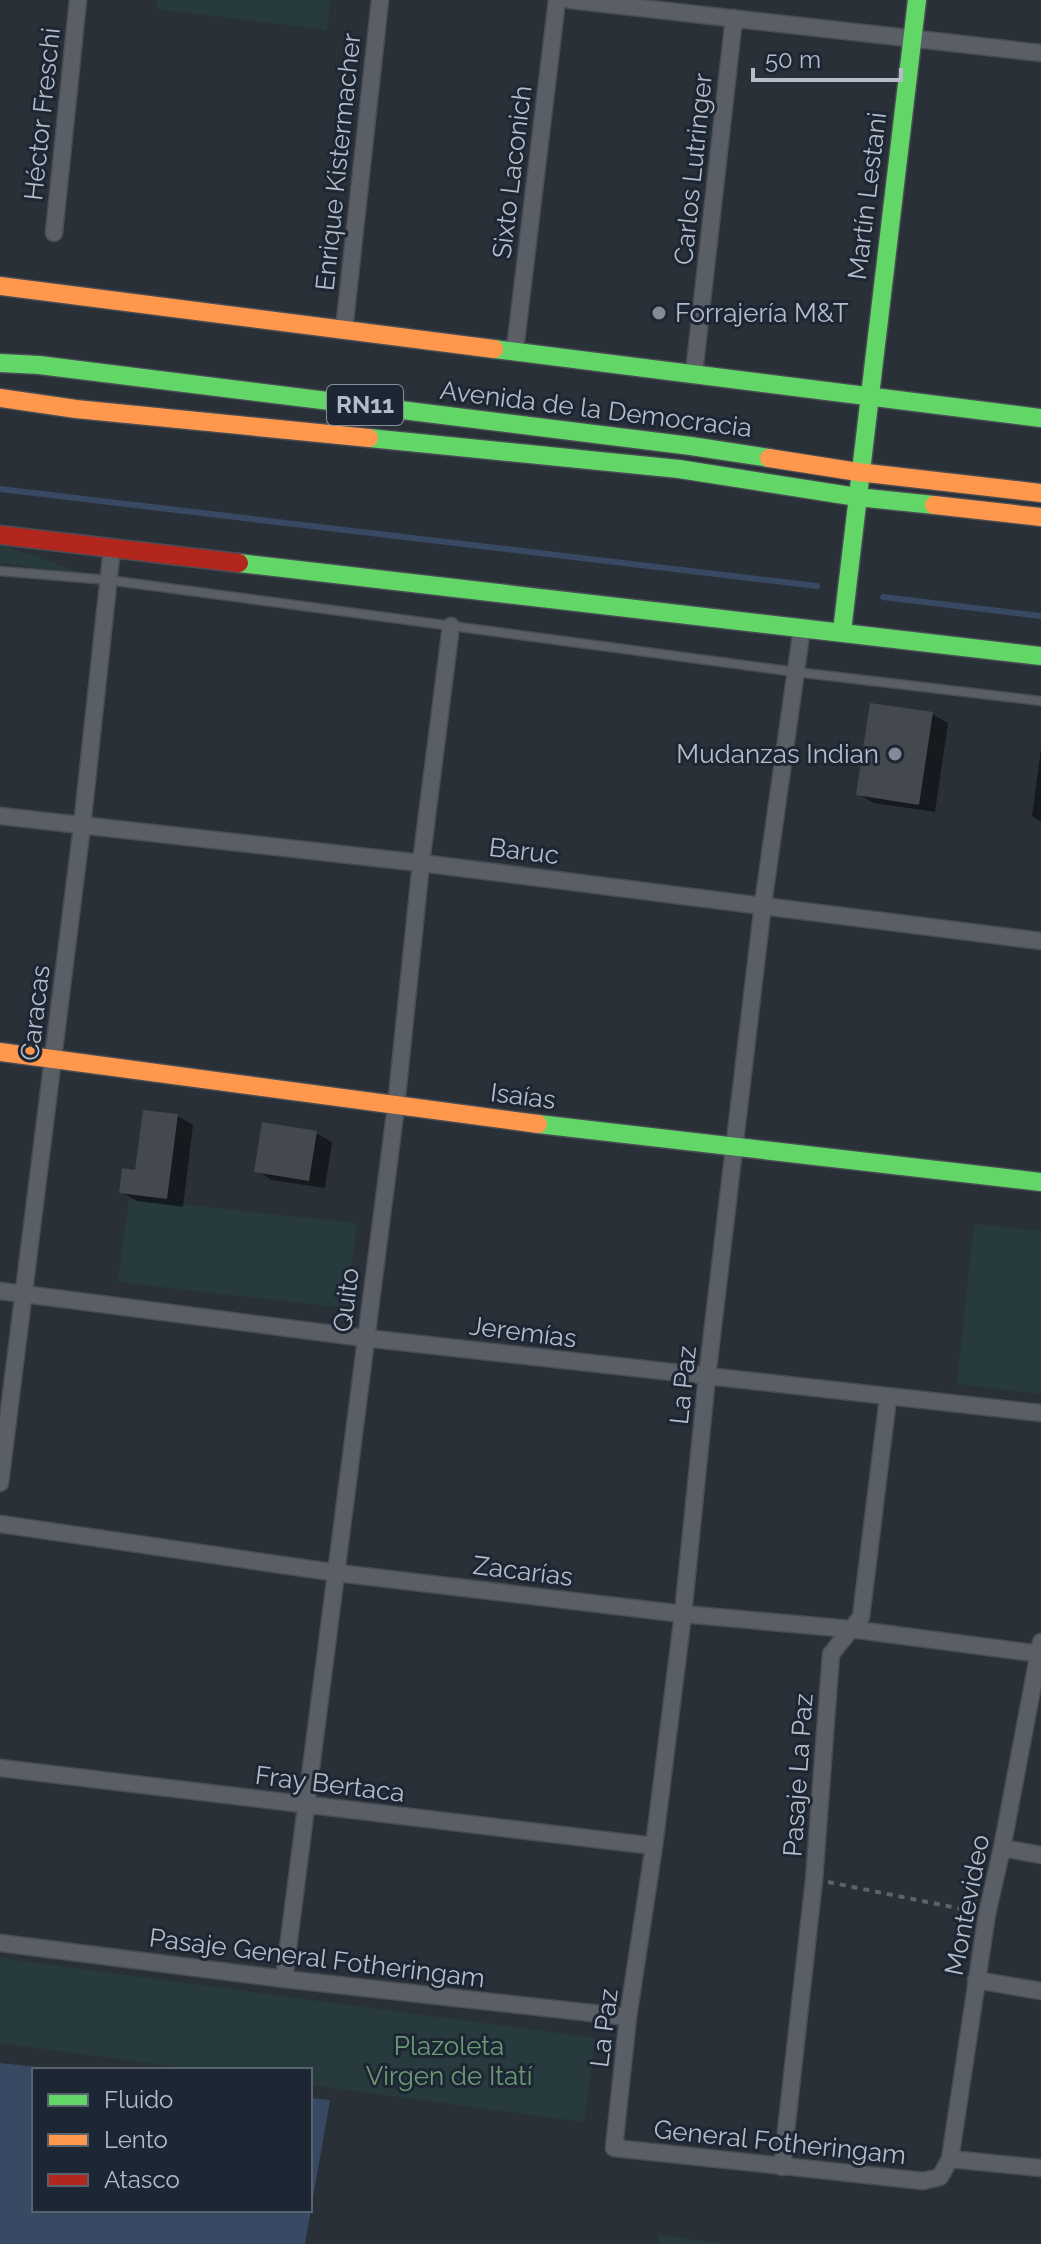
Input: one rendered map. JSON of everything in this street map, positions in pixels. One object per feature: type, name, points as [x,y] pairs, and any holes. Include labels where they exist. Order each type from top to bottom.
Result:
[{"type":"main road","name":"Martín Lestani","points":[[842,631],[858,472],[870,397],[917,0]]},
{"type":"main road","name":"Avenida de la Democracia","points":[[0,286],[1041,418]]},
{"type":"main road","name":"Avenida de la Democracia","points":[[0,363],[39,365],[660,442],[858,472],[1041,493]]},
{"type":"main road","name":"Avenida de la Democracia","points":[[0,398],[76,409],[679,469],[857,497],[1041,517]]},
{"type":"main road","points":[[0,535],[1041,656]]},
{"type":"main road","name":"Isaías","points":[[0,1052],[396,1106],[1041,1182]]},
{"type":"street","name":"Héctor Freschi","points":[[54,233],[78,0]]},
{"type":"street","name":"Enrique Kistermacher","points":[[344,330],[380,0]]},
{"type":"street","name":"Sixto Laconich","points":[[515,349],[557,0]]},
{"type":"street","points":[[570,0],[1041,53]]},
{"type":"street","name":"Carlos Lutringer","points":[[694,373],[734,18]]},
{"type":"street","name":"Caracas","points":[[0,1483],[82,826],[112,548]]},
{"type":"street","name":"Quito","points":[[284,1979],[396,1106],[421,863],[451,626]]},
{"type":"street","name":"La Paz","points":[[614,2148],[628,2017],[654,1846],[683,1614],[707,1377],[763,904],[802,628]]},
{"type":"street","name":"Baruc","points":[[0,816],[763,904],[1041,941]]},
{"type":"street","name":"Jeremías","points":[[0,1291],[365,1338],[1041,1413]]},
{"type":"street","name":"Pasaje La Paz","points":[[782,2167],[814,1880],[831,1654],[861,1617],[888,1398]]},
{"type":"street","name":"Zacarías","points":[[0,1524],[338,1573],[683,1614],[850,1629],[1040,1654]]},
{"type":"street","name":"Montevideo","points":[[940,2177],[950,2159],[987,1914],[1034,1715],[1041,1642]]},
{"type":"street","name":"Fray Bertaca","points":[[0,1768],[654,1846]]},
{"type":"street","points":[[1002,1848],[1041,1855]]},
{"type":"street","name":"Pasaje General Fotheringam","points":[[0,1943],[284,1979],[628,2017]]},
{"type":"street","points":[[976,1980],[1041,1991]]},
{"type":"street","name":"General Fotheringam","points":[[614,2148],[923,2181],[940,2177]]},
{"type":"street","points":[[950,2159],[1041,2168]]},
{"type":"lane","points":[[0,571],[108,580],[796,672],[1041,701]]},
{"type":"path","points":[[814,1880],[987,1914]]},
{"type":"green space","points":[[158,0],[330,0],[327,30],[156,9]]},
{"type":"green space","points":[[0,546],[9,547],[85,574],[0,563]]},
{"type":"green space","points":[[129,1199],[357,1223],[347,1308],[118,1282]]},
{"type":"green space","points":[[974,1224],[1041,1231],[1041,1394],[957,1384]]},
{"type":"green space","name":"Plazoleta Virgen de Itatí","points":[[0,1958],[595,2038],[584,2122],[312,2085],[312,2068],[184,2068],[0,2043]]},
{"type":"green space","points":[[659,2235],[730,2244],[658,2244]]},
{"type":"water","points":[[0,2063],[46,2068],[32,2068],[32,2212],[311,2212],[305,2244],[0,2244]]},
{"type":"water","points":[[312,2098],[330,2100],[312,2204]]},
{"type":"building","name":"Mudanzas Indian","points":[[870,703],[933,712],[919,805],[856,795]]},
{"type":"building","points":[[143,1110],[178,1114],[167,1199],[119,1193],[122,1168],[135,1170]]},
{"type":"building","points":[[262,1122],[317,1131],[309,1181],[254,1172]]},
{"type":"waterway","points":[[0,489],[817,586]]},
{"type":"waterway","points":[[883,597],[1041,616]]},
{"type":"traffic: fast","points":[[842,631],[917,0]]},
{"type":"traffic: fast","points":[[494,349],[1041,418]]},
{"type":"traffic: fast","points":[[0,363],[39,365],[769,458]]},
{"type":"traffic: fast","points":[[369,438],[679,469],[857,497],[934,505]]},
{"type":"traffic: fast","points":[[239,563],[1041,656]]},
{"type":"traffic: fast","points":[[538,1124],[1041,1182]]},
{"type":"traffic: slow","points":[[0,286],[494,349]]},
{"type":"traffic: slow","points":[[0,398],[76,409],[369,438]]},
{"type":"traffic: slow","points":[[769,458],[858,472],[1041,493]]},
{"type":"traffic: slow","points":[[934,505],[1041,517]]},
{"type":"traffic: slow","points":[[0,1052],[538,1124]]},
{"type":"traffic: jam","points":[[0,535],[239,563]]},
{"type":"place","name":"Forrajería M&T","points":[[659,313]]},
{"type":"place","name":"Mudanzas Indian","points":[[895,754]]}]
